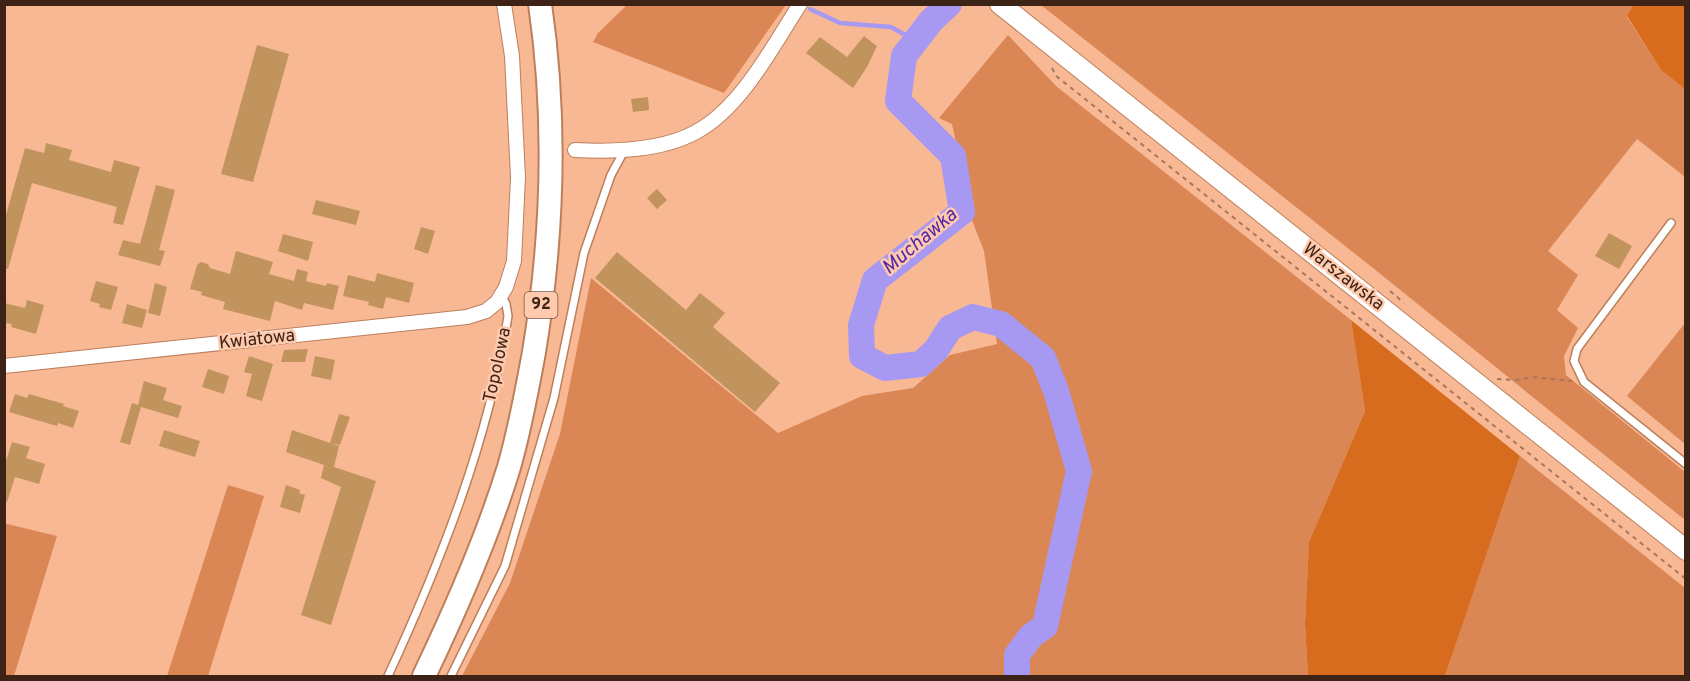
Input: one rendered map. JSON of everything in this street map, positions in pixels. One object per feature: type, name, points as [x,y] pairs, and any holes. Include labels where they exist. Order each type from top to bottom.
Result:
[{"type":"main road","name":"92","points":[[424,676],[456,606],[494,510],[520,426],[530,372],[544,286],[552,192],[550,98],[540,4]]},
{"type":"main road","name":"Warszawska","points":[[1000,5],[1686,550]]},
{"type":"street","points":[[501,295],[512,269],[518,206],[512,56],[504,4]]},
{"type":"street","points":[[575,150],[625,150],[662,144],[694,133],[710,123],[745,87],[800,4]]},
{"type":"street","name":"Kwiatowa","points":[[4,366],[467,317],[486,311],[501,295]]},
{"type":"lane","points":[[451,676],[505,566],[554,398],[585,253],[612,175],[625,150]]},
{"type":"lane","points":[[1671,223],[1577,349],[1574,361],[1584,382],[1686,464]]},
{"type":"lane","name":"Topolowa","points":[[388,676],[423,599],[448,535],[494,392],[508,316],[506,304],[501,295]]},
{"type":"path","points":[[1055,48],[1051,65],[1056,76],[1686,579]]},
{"type":"path","points":[[1474,382],[1533,377],[1584,382]]},
{"type":"shaded area","points":[[628,4],[786,5],[724,93],[593,42],[598,33]]},
{"type":"shaded area","points":[[1041,5],[1633,5],[1627,17],[1661,70],[1685,89],[1685,177],[1637,139],[1548,251],[1578,275],[1557,310],[1578,328],[1564,356],[1566,375],[1685,472],[1685,520],[1378,272]]},
{"type":"shaded area","points":[[1633,5],[1685,5],[1685,89],[1661,70],[1627,16]]},
{"type":"shaded area","points":[[1008,35],[1056,86],[1351,320],[1365,411],[1309,542],[1305,624],[1308,676],[462,676],[510,583],[560,434],[591,278],[778,433],[862,396],[913,388],[950,355],[997,344],[984,251],[958,185],[958,151],[952,124],[939,118]]},
{"type":"shaded area","points":[[1351,320],[1520,456],[1445,676],[1308,676],[1305,624],[1309,542],[1365,411]]},
{"type":"shaded area","points":[[1685,323],[1685,444],[1627,396]]},
{"type":"shaded area","points":[[1520,456],[1685,588],[1685,676],[1445,676]]},
{"type":"shaded area","points":[[228,485],[264,496],[208,676],[167,676]]},
{"type":"shaded area","points":[[7,524],[57,536],[14,676],[4,676],[4,527]]},
{"type":"building","points":[[864,36],[877,46],[853,88],[806,53],[820,37],[847,57]]},
{"type":"building","points":[[257,45],[289,54],[253,182],[221,174]]},
{"type":"building","points":[[648,97],[649,110],[633,112],[631,99]]},
{"type":"building","points":[[46,143],[72,150],[69,160],[111,172],[114,160],[140,167],[123,225],[113,223],[117,207],[32,183],[8,269],[4,268],[4,222],[25,148],[44,153]]},
{"type":"building","points":[[156,185],[175,190],[159,250],[165,251],[160,266],[118,255],[123,240],[140,244]]},
{"type":"building","points":[[657,189],[667,200],[657,209],[647,198]]},
{"type":"building","points":[[316,200],[360,211],[356,225],[312,214]]},
{"type":"building","points":[[421,227],[435,231],[428,254],[414,249]]},
{"type":"building","points":[[1609,233],[1632,246],[1619,269],[1595,256]]},
{"type":"building","points":[[283,234],[313,242],[308,261],[278,251]]},
{"type":"building","points":[[236,251],[273,262],[269,274],[294,281],[297,269],[308,272],[306,281],[326,286],[327,283],[339,286],[333,310],[304,303],[302,310],[275,301],[270,321],[223,309],[225,302],[190,289],[197,265],[201,262],[208,264],[210,268],[230,274]]},
{"type":"building","points":[[617,252],[686,310],[700,293],[725,313],[713,327],[780,383],[755,412],[595,278]]},
{"type":"building","points":[[377,273],[414,283],[409,303],[386,297],[383,309],[368,305],[369,302],[343,296],[348,275],[375,282]]},
{"type":"building","points":[[96,281],[118,287],[111,310],[99,307],[100,304],[90,301]]},
{"type":"building","points":[[155,283],[167,287],[160,316],[148,313]]},
{"type":"building","points":[[27,300],[44,305],[36,334],[4,323],[4,303],[25,308]]},
{"type":"building","points":[[127,304],[147,310],[142,328],[122,323]]},
{"type":"building","points":[[308,349],[305,362],[281,362],[284,350]]},
{"type":"building","points":[[249,356],[273,364],[262,401],[246,396],[252,374],[244,372]]},
{"type":"building","points":[[315,356],[335,360],[331,380],[311,376]]},
{"type":"building","points":[[208,369],[229,376],[224,394],[202,387]]},
{"type":"building","points":[[144,381],[167,388],[163,400],[182,406],[178,418],[141,407],[130,445],[120,442],[132,403],[138,405]]},
{"type":"building","points":[[15,394],[27,398],[29,394],[79,411],[73,428],[58,423],[57,426],[9,412]]},
{"type":"building","points":[[339,414],[350,417],[340,445],[330,443]]},
{"type":"building","points":[[164,430],[200,441],[195,457],[159,446]]},
{"type":"building","points":[[292,430],[339,446],[334,467],[376,481],[331,625],[301,615],[341,487],[321,478],[324,465],[286,452]]},
{"type":"building","points":[[12,442],[30,447],[26,458],[45,464],[39,484],[15,477],[7,502],[4,501],[4,467]]},
{"type":"building","points":[[286,485],[300,490],[299,493],[305,495],[300,513],[280,507]]},
{"type":"waterway","name":"Muchawka","points":[[949,4],[931,21],[904,56],[898,101],[953,156],[962,212],[875,280],[861,325],[862,356],[885,368],[921,364],[936,350],[950,328],[973,317],[1001,324],[1043,358],[1056,391],[1079,471],[1045,626],[1031,636],[1017,655],[1017,676]]},
{"type":"waterway","points":[[810,9],[840,23],[891,27],[916,41]]}]
